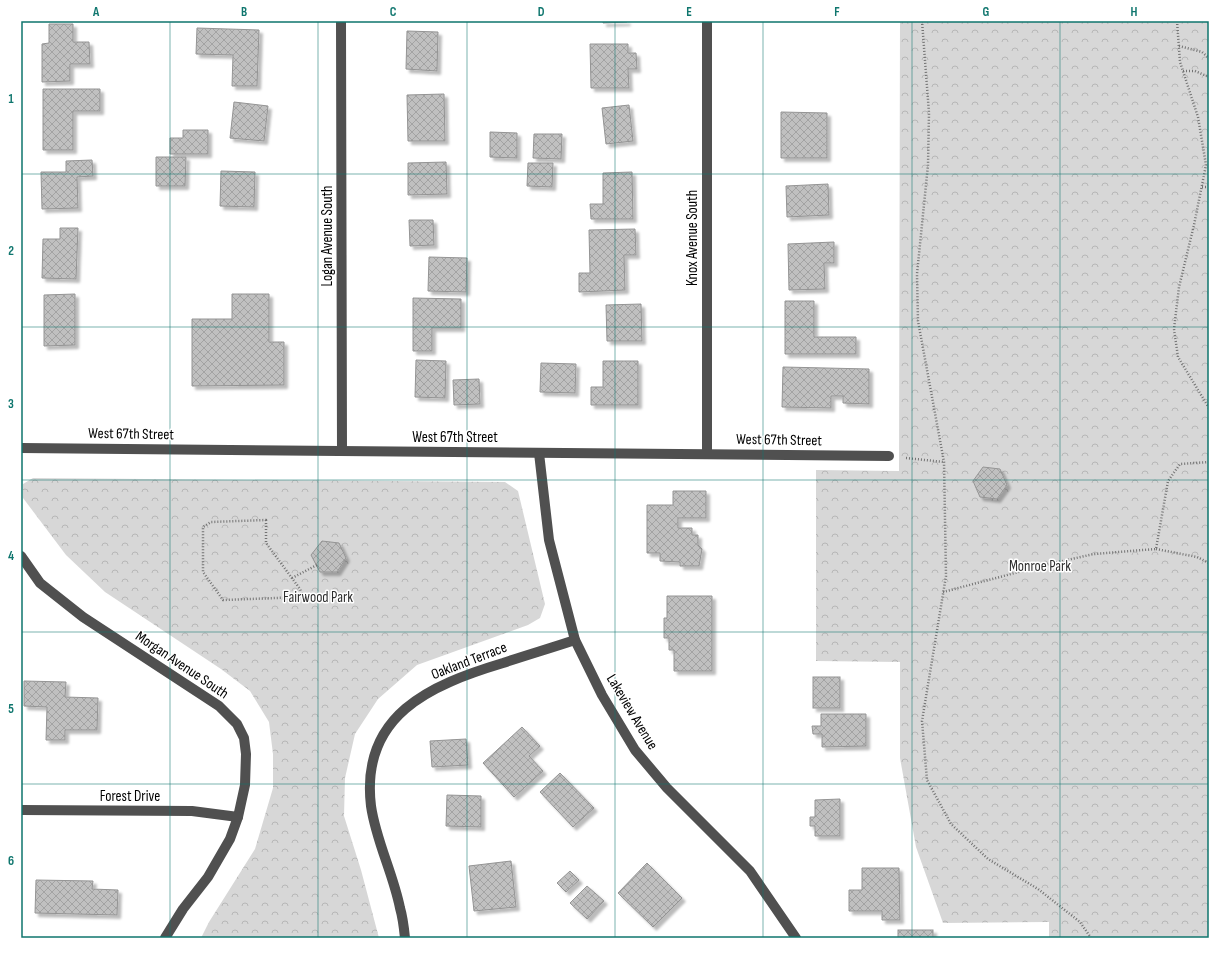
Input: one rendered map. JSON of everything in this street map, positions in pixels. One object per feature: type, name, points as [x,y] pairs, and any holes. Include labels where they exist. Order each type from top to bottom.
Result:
[{"type":"street","name":"Logan Avenue South","points":[[341,21],[342,451]]},
{"type":"street","name":"Knox Avenue South","points":[[706,21],[707,454]]},
{"type":"street","name":"West 67th Street","points":[[21,448],[889,456]]},
{"type":"street","name":"Lakeview Avenue","points":[[539,453],[550,540],[575,640],[602,694],[635,750],[667,788],[750,871],[796,938]]},
{"type":"street","name":"Morgan Avenue South","points":[[21,556],[40,583],[52,593],[83,617],[219,706],[237,724],[244,738],[246,754],[245,785],[238,817],[230,839],[208,877],[183,909],[165,938]]},
{"type":"street","name":"Oakland Terrace","points":[[405,938],[400,908],[377,832],[371,805],[371,771],[378,745],[394,720],[414,701],[444,684],[476,671],[575,640]]},
{"type":"street","name":"Forest Drive","points":[[21,810],[192,811],[238,817]]},
{"type":"path","points":[[922,21],[929,113],[928,165],[917,274],[918,321],[944,462],[946,576],[922,721],[927,780],[950,824],[988,859],[1038,889],[1080,922],[1091,938]]},
{"type":"path","points":[[1177,21],[1180,62],[1198,116],[1206,165],[1179,287],[1174,329],[1178,357],[1209,408]]},
{"type":"path","points":[[1179,46],[1202,52],[1209,58]]},
{"type":"path","points":[[1183,71],[1195,71],[1209,77]]},
{"type":"path","points":[[1202,187],[1209,187]]},
{"type":"path","points":[[889,456],[944,462]]},
{"type":"path","points":[[1156,549],[1168,481],[1180,464],[1209,462]]},
{"type":"path","points":[[266,520],[266,543],[292,578],[300,589],[303,597],[223,600],[203,572],[203,527],[211,522],[266,520]]},
{"type":"path","points":[[943,592],[1049,564],[1094,554],[1156,549],[1197,557],[1209,563]]},
{"type":"path","points":[[292,578],[317,565]]},
{"type":"green space","name":"Monroe Park","points":[[900,21],[1209,21],[1209,938],[1049,938],[1049,922],[943,923],[916,847],[900,758],[900,662],[816,661],[816,470],[899,471]]},
{"type":"green space","name":"Fairwood Park","points":[[33,478],[505,482],[518,491],[545,604],[540,618],[528,625],[417,665],[378,699],[355,734],[345,778],[344,816],[361,870],[379,938],[201,938],[209,922],[255,849],[273,788],[273,754],[269,722],[250,691],[221,669],[105,592],[66,555],[23,498],[23,484]]},
{"type":"building","points":[[603,21],[627,21],[627,22],[603,23]]},
{"type":"building","points":[[49,24],[73,24],[73,42],[89,42],[90,64],[70,64],[70,81],[42,82],[42,44],[49,43]]},
{"type":"building","points":[[197,28],[259,30],[257,86],[232,86],[233,55],[196,54]]},
{"type":"building","points":[[407,31],[438,32],[437,71],[406,69]]},
{"type":"building","points":[[590,44],[628,44],[628,53],[636,53],[637,69],[628,69],[629,88],[591,88]]},
{"type":"building","points":[[43,89],[100,89],[100,111],[73,111],[73,150],[43,150]]},
{"type":"building","points":[[444,94],[445,141],[408,141],[407,95]]},
{"type":"building","points":[[234,102],[268,106],[264,141],[230,138]]},
{"type":"building","points":[[629,105],[633,141],[606,144],[602,108]]},
{"type":"building","points":[[781,112],[827,113],[827,158],[781,158]]},
{"type":"building","points":[[183,130],[208,130],[208,154],[170,154],[170,138],[183,138]]},
{"type":"building","points":[[490,132],[517,133],[517,158],[490,157]]},
{"type":"building","points":[[534,134],[562,134],[561,159],[533,158]]},
{"type":"building","points":[[156,157],[186,157],[185,186],[156,186]]},
{"type":"building","points":[[92,160],[93,176],[77,177],[78,208],[42,209],[41,172],[66,172],[66,161]]},
{"type":"building","points":[[446,162],[447,194],[408,195],[408,163]]},
{"type":"building","points":[[528,163],[553,163],[552,187],[527,186]]},
{"type":"building","points":[[221,171],[255,172],[254,207],[220,206]]},
{"type":"building","points":[[632,172],[633,219],[591,219],[590,204],[603,204],[603,173]]},
{"type":"building","points":[[828,184],[829,215],[787,217],[786,186]]},
{"type":"building","points":[[409,220],[433,220],[434,245],[410,246]]},
{"type":"building","points":[[60,228],[78,228],[76,279],[42,278],[43,239],[60,239]]},
{"type":"building","points":[[635,229],[636,255],[624,255],[625,290],[579,292],[579,273],[590,273],[589,230]]},
{"type":"building","points":[[834,242],[834,263],[824,263],[825,289],[789,290],[788,244]]},
{"type":"building","points":[[429,257],[467,258],[466,292],[428,291]]},
{"type":"building","points":[[75,294],[75,345],[44,346],[44,295]]},
{"type":"building","points":[[232,294],[269,294],[269,342],[284,342],[284,385],[192,386],[192,319],[232,319]]},
{"type":"building","points":[[413,298],[461,299],[461,328],[432,328],[432,351],[413,351]]},
{"type":"building","points":[[785,301],[814,301],[814,337],[856,337],[856,354],[785,354]]},
{"type":"building","points":[[641,304],[642,341],[607,341],[606,305]]},
{"type":"building","points":[[416,360],[446,361],[445,398],[415,397]]},
{"type":"building","points":[[603,361],[638,361],[638,405],[591,405],[591,387],[603,387]]},
{"type":"building","points":[[541,363],[576,364],[575,393],[540,392]]},
{"type":"building","points":[[783,367],[869,369],[869,404],[843,403],[843,396],[831,396],[831,408],[782,407]]},
{"type":"building","points":[[479,379],[480,404],[454,405],[453,380]]},
{"type":"building","points":[[983,467],[1000,469],[1007,485],[997,499],[980,497],[973,481]]},
{"type":"building","points":[[673,491],[706,491],[706,518],[678,518],[678,528],[692,528],[692,535],[698,535],[698,545],[702,549],[699,566],[680,566],[680,562],[660,561],[660,553],[647,553],[647,505],[673,505]]},
{"type":"building","points":[[322,541],[339,543],[346,558],[337,572],[320,572],[311,555]]},
{"type":"building","points":[[667,596],[712,596],[712,671],[674,671],[674,650],[669,650],[669,638],[664,638],[664,618],[667,618]]},
{"type":"building","points":[[813,677],[840,677],[840,708],[813,708]]},
{"type":"building","points":[[24,681],[66,682],[65,697],[98,698],[97,730],[65,730],[65,740],[46,740],[47,707],[24,706]]},
{"type":"building","points":[[821,714],[866,714],[866,746],[822,747],[822,734],[813,734],[812,726],[821,726]]},
{"type":"building","points":[[522,727],[540,746],[529,756],[543,771],[514,797],[483,763]]},
{"type":"building","points":[[466,739],[468,765],[432,767],[430,741]]},
{"type":"building","points":[[560,773],[594,808],[573,827],[540,792]]},
{"type":"building","points":[[447,795],[481,796],[481,827],[446,826]]},
{"type":"building","points":[[840,799],[840,836],[815,836],[815,826],[810,826],[810,817],[815,817],[815,800]]},
{"type":"building","points":[[511,861],[516,907],[474,911],[469,866]]},
{"type":"building","points":[[647,863],[682,898],[653,927],[618,893]]},
{"type":"building","points":[[862,868],[899,868],[900,920],[882,920],[882,911],[849,911],[849,890],[862,890]]},
{"type":"building","points":[[570,871],[579,880],[566,892],[557,883]]},
{"type":"building","points":[[36,880],[93,881],[92,889],[118,890],[117,915],[35,913]]},
{"type":"building","points":[[587,886],[604,901],[587,919],[570,903]]},
{"type":"building","points":[[898,930],[933,930],[933,938],[898,938]]}]
